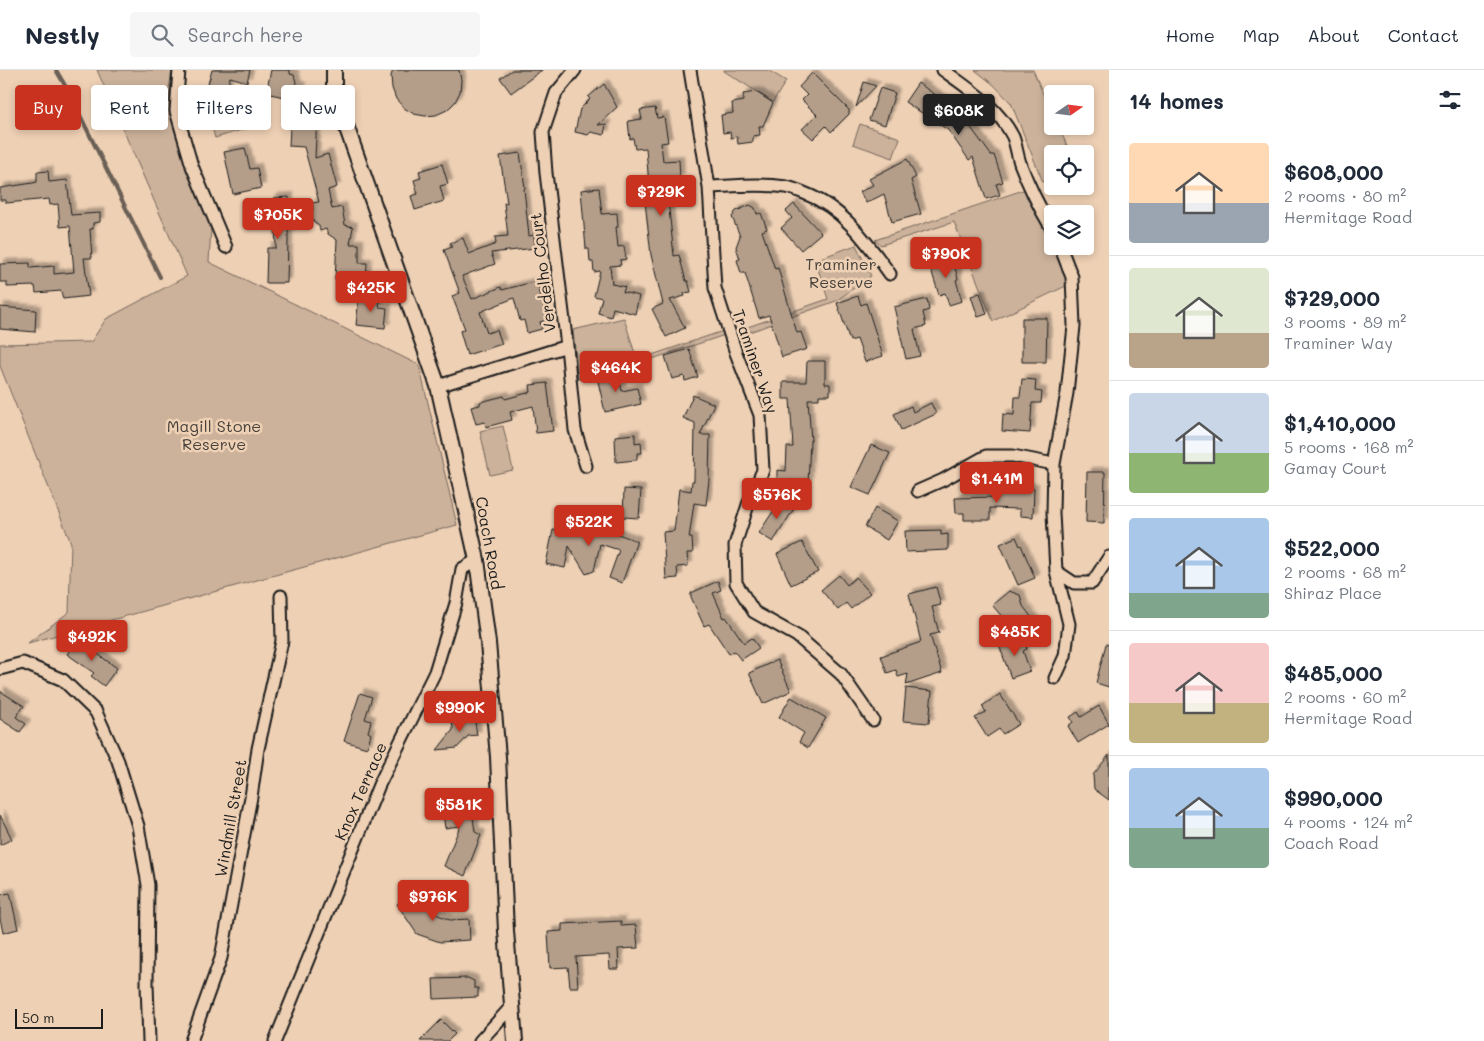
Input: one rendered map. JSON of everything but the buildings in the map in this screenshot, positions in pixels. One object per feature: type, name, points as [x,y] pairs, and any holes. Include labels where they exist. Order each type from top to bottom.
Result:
[{"type":"street","points":[[179,70],[176,111],[192,166],[226,247]]},
{"type":"street","name":"Coach Road","points":[[334,70],[334,87],[338,103],[438,386],[477,560],[488,643],[497,748],[506,931],[516,1041]]},
{"type":"street","name":"Verdelho Court","points":[[438,386],[567,346],[546,173],[543,132],[556,93],[575,70]]},
{"type":"street","name":"Traminer Way","points":[[690,70],[709,187],[715,288],[736,353],[760,415],[763,470],[748,505],[735,545],[736,582],[754,612],[797,636],[841,674],[873,720]]},
{"type":"street","points":[[943,70],[982,99],[1001,119],[1012,137],[1035,200],[1044,215]]},
{"type":"street","points":[[709,187],[788,187],[816,198],[845,218],[858,231],[890,274]]},
{"type":"street","points":[[1055,678],[1065,656],[1069,624],[1056,571],[1054,513],[1054,464],[1067,393],[1074,326],[1072,277],[1063,255]]},
{"type":"street","points":[[567,346],[575,430],[586,466]]},
{"type":"street","points":[[918,491],[943,480],[986,456],[1013,456],[1054,464]]},
{"type":"street","points":[[1056,571],[1074,583],[1092,582],[1109,557]]},
{"type":"street","name":"Knox Terrace","points":[[275,1041],[379,785],[435,672],[456,603],[462,568],[477,560]]},
{"type":"street","name":"Windmill Street","points":[[191,1041],[221,958],[258,749],[282,641],[281,596]]},
{"type":"street","points":[[0,669],[23,663],[63,680],[96,712],[118,761],[138,826],[148,885],[147,984],[149,1041]]},
{"type":"street","points":[[480,1041],[512,1006]]},
{"type":"green space","name":"Magill Stone Reserve","points":[[97,70],[172,70],[169,89],[171,112],[211,228],[209,262],[419,365],[457,525],[28,643],[69,612],[71,543],[0,366],[0,344],[91,342],[106,319],[187,276],[123,130],[168,130],[168,85],[104,85]]},
{"type":"green space","points":[[724,70],[768,70],[786,81],[773,102]]},
{"type":"green space","points":[[975,70],[1033,70],[1044,96],[1044,135],[1062,135],[1067,145],[1044,145],[1044,182],[1011,103],[994,85]]},
{"type":"green space","points":[[860,124],[900,138],[893,158],[853,144]]},
{"type":"green space","points":[[213,130],[242,130],[215,138]]},
{"type":"green space","points":[[1026,189],[1044,222],[1044,255],[1061,255],[1070,284],[993,321],[954,222],[881,245],[875,240]]},
{"type":"green space","name":"Traminer Reserve","points":[[856,245],[871,276],[836,301],[741,335],[739,330],[828,299],[815,260]]},
{"type":"green space","points":[[624,318],[637,360],[723,331],[725,335],[646,361],[578,379],[573,330]]},
{"type":"green space","points":[[503,426],[513,470],[490,475],[480,431]]},
{"type":"waterway","points":[[56,70],[160,277]]}]
